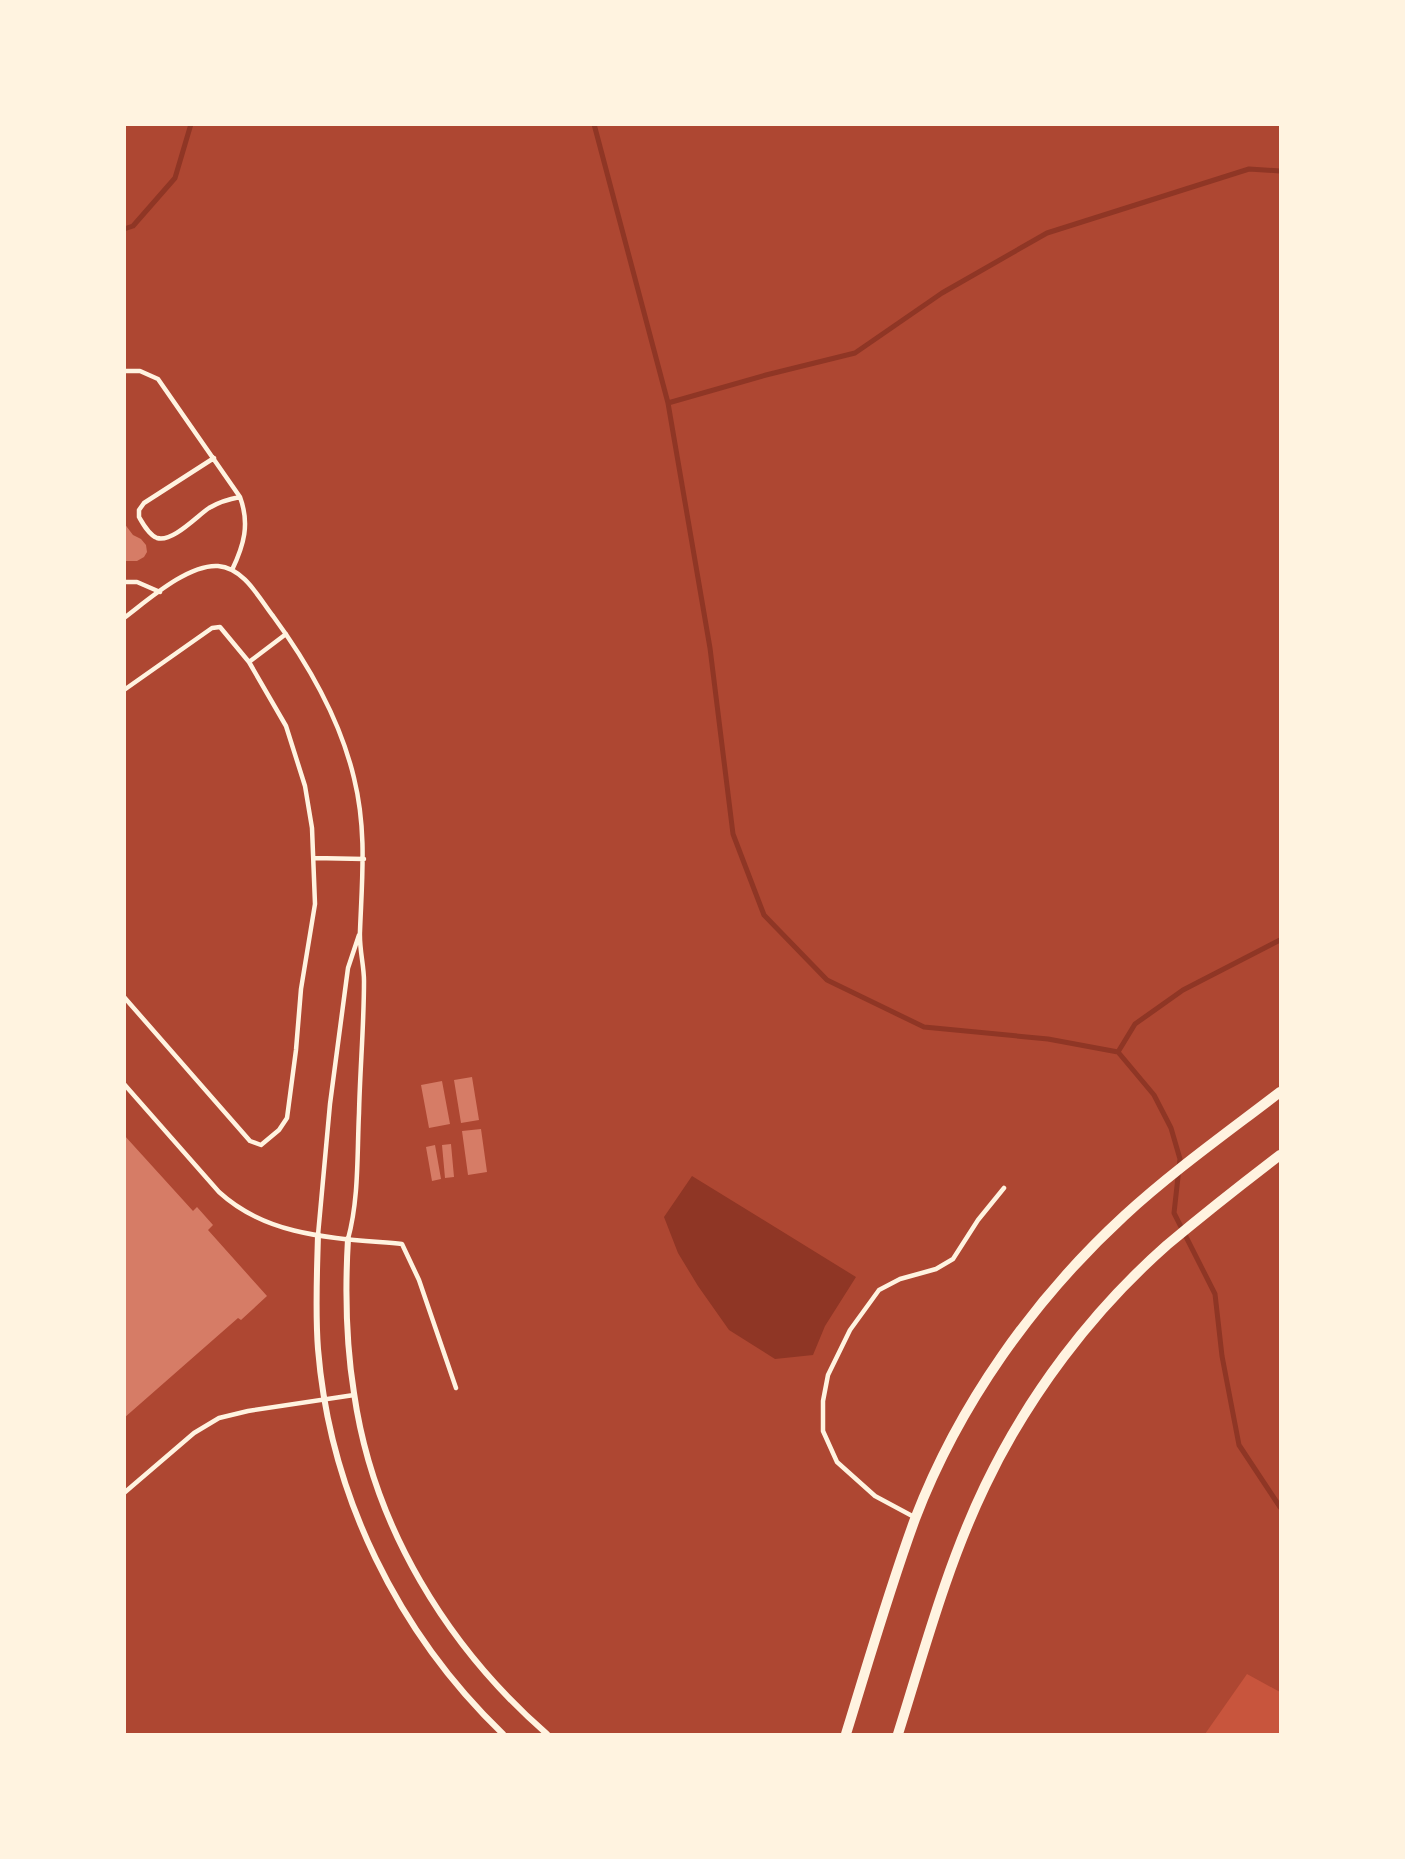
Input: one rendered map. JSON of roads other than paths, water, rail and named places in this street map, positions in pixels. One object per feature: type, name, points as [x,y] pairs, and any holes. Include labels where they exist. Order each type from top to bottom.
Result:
[{"type":"street","points":[[846,1734],[916,1518],[953,1438],[976,1396],[1025,1325],[1072,1269],[1124,1216],[1281,1092]]},
{"type":"street","points":[[898,1734],[953,1564],[985,1486],[1041,1389],[1103,1310],[1166,1246],[1281,1155]]},
{"type":"street","points":[[318,1235],[316,1319],[320,1369],[333,1441],[359,1523],[389,1586],[435,1658],[459,1689],[503,1734]]},
{"type":"street","points":[[348,1239],[348,1328],[354,1395],[365,1446],[376,1482],[402,1546],[418,1578],[459,1642],[507,1697],[547,1734]]},
{"type":"lane","points":[[124,371],[141,371],[158,378],[240,498],[244,509],[246,531],[232,570]]},
{"type":"lane","points":[[214,458],[144,504],[139,510],[138,517],[152,535],[159,539],[167,538],[217,504],[231,498],[240,498]]},
{"type":"lane","points":[[124,618],[190,571],[219,566],[232,570],[249,584],[286,634],[316,681],[341,736],[358,795],[364,859],[360,933],[364,998],[356,1165],[352,1223],[348,1239]]},
{"type":"lane","points":[[124,582],[137,582],[160,592]]},
{"type":"lane","points":[[124,690],[216,626],[223,629],[249,662],[286,726],[305,786],[312,828],[315,904],[301,988],[296,1050],[286,1118],[279,1130],[261,1145],[250,1141],[124,997]]},
{"type":"lane","points":[[249,662],[286,634]]},
{"type":"lane","points":[[314,858],[364,859]]},
{"type":"lane","points":[[318,1235],[330,1104],[348,968],[360,933]]},
{"type":"lane","points":[[126,1087],[219,1192],[248,1215],[273,1225],[318,1235],[402,1244],[419,1280],[456,1388]]},
{"type":"lane","points":[[916,1518],[875,1496],[837,1462],[823,1431],[823,1401],[828,1375],[850,1330],[879,1290],[900,1279],[936,1269],[953,1259],[978,1220],[1004,1188]]},
{"type":"lane","points":[[124,1493],[211,1422],[228,1415],[248,1411],[354,1395]]},
{"type":"waterway","points":[[124,229],[133,226],[175,178],[191,124]]},
{"type":"waterway","points":[[594,124],[668,403],[710,648],[733,834],[764,915],[827,980],[924,1027],[1048,1039],[1118,1052],[1154,1095],[1171,1128],[1180,1159],[1174,1213],[1215,1294],[1222,1356],[1239,1445],[1280,1507]]},
{"type":"waterway","points":[[668,403],[855,353],[942,293],[1047,233],[1249,169],[1280,171]]},
{"type":"waterway","points":[[1118,1052],[1135,1024],[1183,990],[1280,940]]}]
